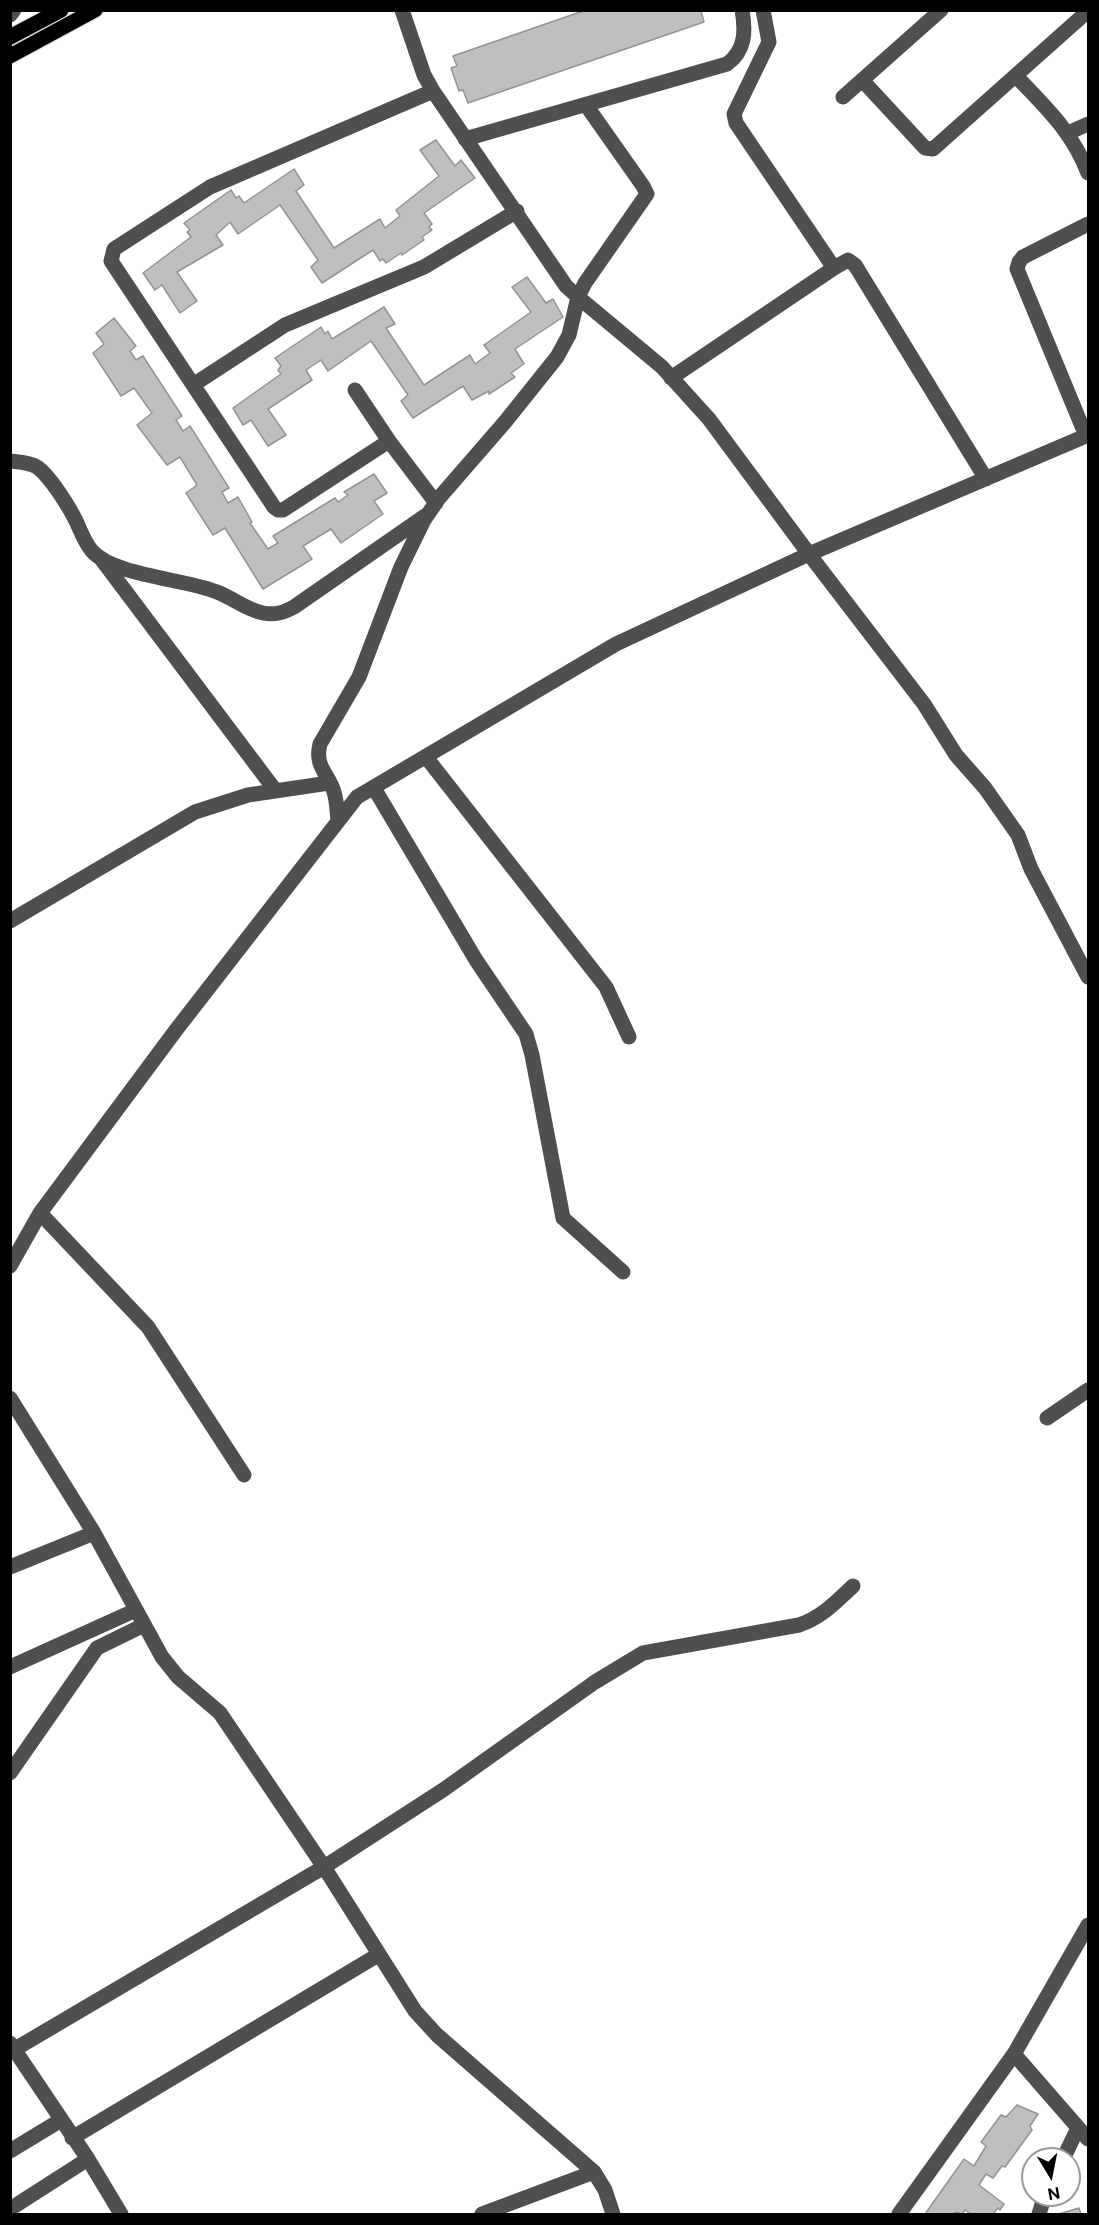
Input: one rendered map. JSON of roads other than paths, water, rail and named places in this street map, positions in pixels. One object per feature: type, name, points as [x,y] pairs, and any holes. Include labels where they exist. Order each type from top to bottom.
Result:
[{"type":"main road","points":[[10,37],[61,10]]},
{"type":"main road","points":[[10,56],[95,10]]},
{"type":"street","points":[[10,15],[14,10]]},
{"type":"street","points":[[402,10],[424,75],[433,91],[566,286],[662,367],[709,420],[924,704],[956,754],[985,788],[1018,835],[1031,869],[1089,977]]},
{"type":"street","points":[[465,139],[727,64],[740,51],[744,39],[742,10]]},
{"type":"street","points":[[763,10],[769,42],[734,114],[736,123],[834,268]]},
{"type":"street","points":[[843,97],[941,10]]},
{"type":"street","points":[[862,80],[909,132],[929,149],[936,147],[1089,11]]},
{"type":"street","points":[[1016,76],[1068,133],[1089,173]]},
{"type":"street","points":[[389,441],[283,510],[278,510],[111,261],[114,249],[210,187],[433,91]]},
{"type":"street","points":[[338,821],[332,786],[319,762],[320,744],[359,677],[401,567],[432,508],[557,357],[569,335],[578,297],[585,283],[647,194],[586,105]]},
{"type":"street","points":[[1068,133],[1089,124]]},
{"type":"street","points":[[193,385],[285,325],[423,267],[517,211]]},
{"type":"street","points":[[11,1262],[40,1213],[183,1020],[357,797],[616,644],[809,554],[1087,435],[1017,269],[1023,257],[1089,224]]},
{"type":"street","points":[[671,378],[848,260],[855,265],[986,479]]},
{"type":"street","points":[[355,390],[432,508]]},
{"type":"street","points":[[10,461],[38,467],[74,516],[92,551],[100,557],[126,569],[216,591],[257,612],[274,614],[283,613],[294,607],[432,508]]},
{"type":"street","points":[[100,557],[275,790]]},
{"type":"street","points":[[426,757],[606,987],[629,1037]]},
{"type":"street","points":[[10,921],[195,812],[248,795],[275,790],[332,786],[357,797]]},
{"type":"street","points":[[374,788],[476,960],[526,1034],[563,1218],[623,1272]]},
{"type":"street","points":[[40,1213],[148,1327],[244,1475]]},
{"type":"street","points":[[1047,1419],[1089,1390]]},
{"type":"street","points":[[10,1398],[94,1533],[162,1657],[177,1677],[220,1713],[324,1867],[415,2011],[437,2035],[594,2172],[605,2190],[613,2214]]},
{"type":"street","points":[[10,1568],[94,1533]]},
{"type":"street","points":[[121,2214],[13,2046],[324,1867],[443,1790],[595,1682],[643,1653],[813,1621],[854,1586]]},
{"type":"street","points":[[10,1667],[136,1610]]},
{"type":"street","points":[[10,1773],[97,1648],[144,1625]]},
{"type":"street","points":[[900,2214],[1014,2054],[1089,1925]]},
{"type":"street","points":[[72,2138],[378,1955]]},
{"type":"street","points":[[1014,2054],[1084,2133],[1073,2147]]},
{"type":"street","points":[[10,2151],[61,2120]]},
{"type":"street","points":[[10,2209],[88,2160]]},
{"type":"street","points":[[482,2214],[594,2172]]}]
